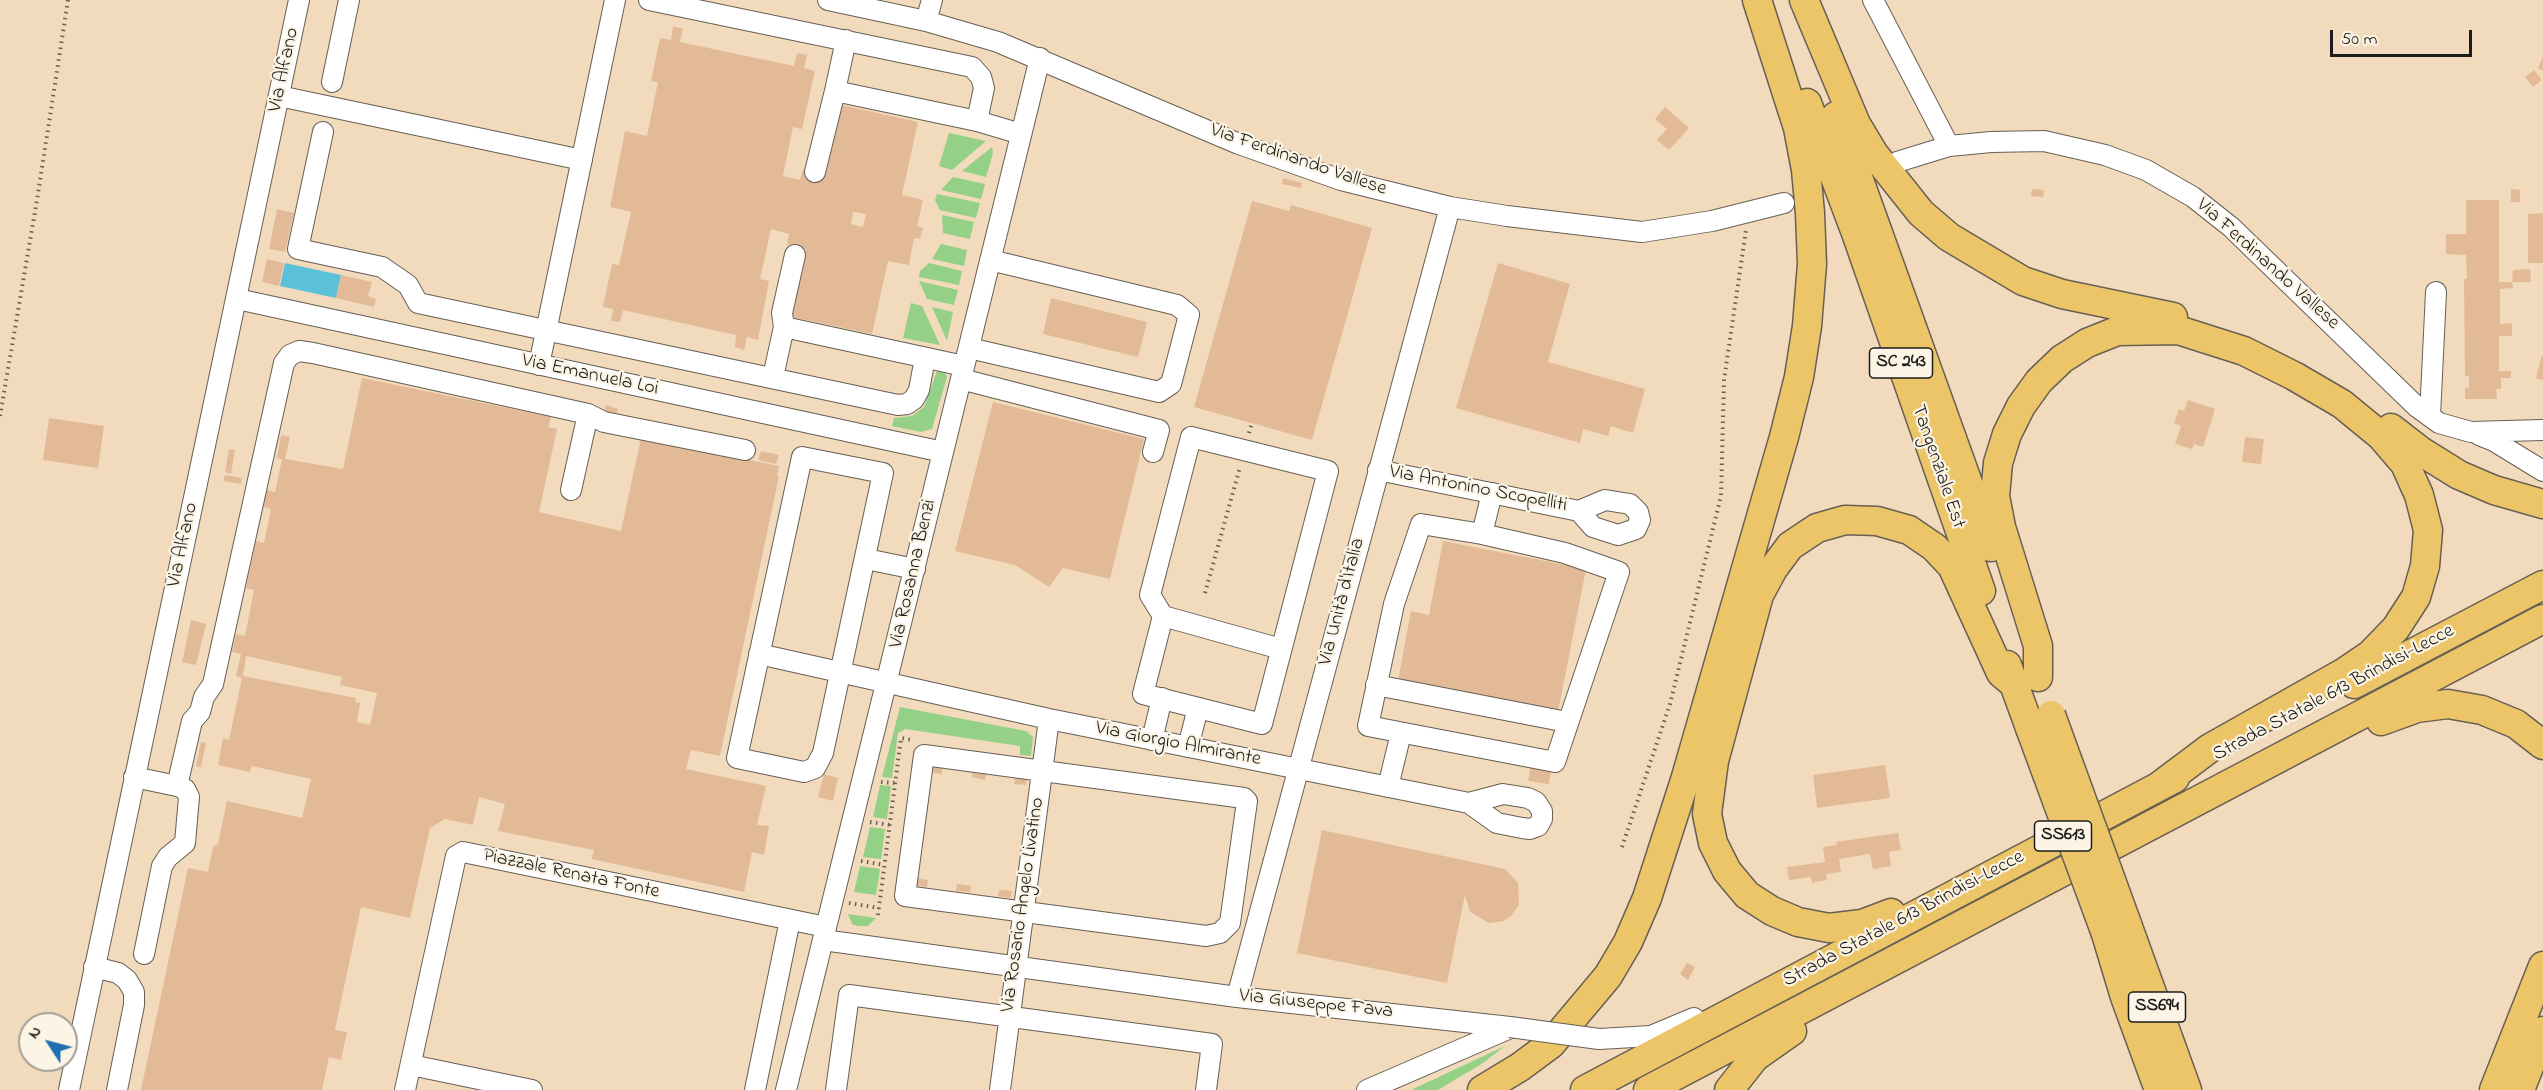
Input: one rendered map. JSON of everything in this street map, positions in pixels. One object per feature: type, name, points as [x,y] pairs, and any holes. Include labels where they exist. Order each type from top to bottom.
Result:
[{"type":"highway","points":[[1482,1090],[1520,1067],[1551,1044],[1608,976],[1628,942],[1647,898],[1686,777],[1787,427],[1799,377],[1807,326],[1812,264],[1810,213],[1806,170],[1798,128],[1757,0]]},
{"type":"highway","name":"Tangenziale Est","points":[[1768,0],[2117,929]]},
{"type":"highway","name":"Tangenziale Est","points":[[1792,0],[1875,218],[2025,680]]},
{"type":"highway","points":[[1804,0],[1856,124],[1874,154],[1921,213],[1949,237],[2023,281],[2062,294],[2199,322],[2247,339],[2326,380],[2422,452],[2459,475],[2494,490],[2543,504]]},
{"type":"highway","points":[[2028,855],[1997,861],[1871,920],[1829,927],[1798,922],[1772,911],[1747,895],[1727,871],[1713,843],[1707,813],[1714,761],[1759,594],[1773,569],[1790,546],[1816,528],[1845,520],[1877,521],[1909,530],[1934,547],[1952,566],[2001,673],[2025,680],[2038,646],[2001,526],[1995,496],[1997,474],[2007,434],[2021,406],[2039,381],[2062,359],[2087,343],[2117,331],[2178,330],[2244,351],[2342,404],[2381,436],[2405,464],[2419,495],[2428,530],[2426,566],[2416,597],[2396,628],[2371,654],[2343,673],[2210,748],[2158,787]]},
{"type":"highway","name":"Strada Statale 613 Brindisi-Lecce","points":[[1585,1090],[2543,585]]},
{"type":"highway","name":"Strada Statale 613 Brindisi-Lecce","points":[[1648,1090],[2543,620]]},
{"type":"highway","points":[[2181,810],[2209,806],[2387,718],[2417,708],[2448,704],[2482,710],[2516,724],[2543,745]]},
{"type":"highway","points":[[1729,1090],[1755,1057],[1782,1036],[1967,933],[1992,908]]},
{"type":"highway","name":"SS694","points":[[2117,929],[2137,991],[2160,1090]]},
{"type":"highway","points":[[2494,1090],[2543,966]]},
{"type":"highway","points":[[2147,1090],[2126,1021],[2137,991],[2167,1010],[2199,1090]]},
{"type":"highway","name":"SS694","points":[[2137,991],[2187,1090]]},
{"type":"highway","points":[[2520,1090],[2543,1031]]},
{"type":"street","name":"Via Alfano","points":[[69,1090],[299,0]]},
{"type":"street","points":[[332,82],[349,0]]},
{"type":"street","points":[[539,365],[615,0]]},
{"type":"street","points":[[649,0],[972,68],[981,77],[984,88],[977,121]]},
{"type":"street","name":"Via Ferdinando Vallese","points":[[828,0],[926,21],[998,42],[1249,147],[1341,180],[1450,207],[1642,232],[1749,212],[1784,203]]},
{"type":"street","points":[[926,21],[932,0]]},
{"type":"street","points":[[1873,0],[1949,146]]},
{"type":"street","points":[[815,172],[846,40]]},
{"type":"street","name":"Via Rosanna Benzi","points":[[786,1090],[1040,58]]},
{"type":"street","points":[[835,91],[977,121],[1021,134]]},
{"type":"street","points":[[279,96],[582,160]]},
{"type":"street","points":[[323,132],[298,249],[382,267],[408,285],[418,303],[898,405],[908,404],[919,390],[925,358]]},
{"type":"street","name":"Via Ferdinando Vallese","points":[[1897,162],[1949,146],[2044,141],[2105,155],[2146,170],[2193,197],[2231,227],[2439,423],[2471,432],[2543,430]]},
{"type":"street","name":"Via Unità d'Italia","points":[[1237,997],[1450,207]]},
{"type":"street","points":[[773,377],[784,327],[782,313],[795,255]]},
{"type":"street","points":[[784,327],[925,358],[965,364],[1159,392],[1171,384],[1189,315],[1178,305],[990,260]]},
{"type":"street","points":[[2430,416],[2436,292]]},
{"type":"street","name":"Via Emanuela Loi","points":[[237,299],[943,452]]},
{"type":"street","points":[[177,786],[192,721],[200,712],[204,697],[213,684],[284,363],[290,355],[299,351],[313,353],[588,414],[604,422],[746,450]]},
{"type":"street","points":[[965,364],[1159,430],[1154,452]]},
{"type":"street","points":[[571,490],[588,414]]},
{"type":"street","points":[[2471,432],[2494,441],[2543,470]]},
{"type":"street","points":[[1163,616],[1143,694],[1262,724],[1328,471],[1191,436],[1150,595],[1163,616],[1281,649]]},
{"type":"street","points":[[2543,437],[2534,452],[2536,461],[2543,470]]},
{"type":"street","points":[[802,457],[883,473],[866,559],[823,753],[815,768],[804,772],[737,759],[802,457]]},
{"type":"street","name":"Via Antonino Scopelliti","points":[[1378,470],[1579,510]]},
{"type":"street","points":[[1482,534],[1492,493]]},
{"type":"street","points":[[1421,524],[1482,534],[1565,553],[1619,572],[1555,762],[1368,726],[1394,604],[1421,524]]},
{"type":"street","points":[[866,559],[915,569]]},
{"type":"street","name":"Via Giorgio Almirante","points":[[759,654],[1049,719],[1469,803]]},
{"type":"street","points":[[1376,685],[1567,722]]},
{"type":"street","points":[[1152,740],[1162,698]]},
{"type":"street","points":[[1188,747],[1198,708]]},
{"type":"street","name":"Via Rosario Angelo Livatino","points":[[1000,1090],[1049,719]]},
{"type":"street","points":[[1388,787],[1401,733]]},
{"type":"street","points":[[924,755],[1244,798],[1247,801],[1230,922],[1220,933],[1206,936],[905,896],[924,755]]},
{"type":"street","points":[[134,777],[177,786],[185,789],[189,797],[185,843],[168,856],[162,866],[144,954]]},
{"type":"street","name":"Piazzale Renata Fonte","points":[[405,1090],[456,856],[463,852],[790,920],[825,934]]},
{"type":"street","points":[[754,1090],[790,920]]},
{"type":"street","name":"Via Giuseppe Fava","points":[[825,934],[1016,966],[1237,997],[1599,1039],[1651,1036],[1682,1024],[1741,993],[1799,976]]},
{"type":"street","points":[[94,967],[118,973],[127,980],[134,992],[134,1005],[117,1090]]},
{"type":"street","points":[[836,1090],[849,995],[1212,1044],[1206,1090]]},
{"type":"street","points":[[1367,1090],[1510,1028]]},
{"type":"street","points":[[411,1065],[532,1090]]},
{"type":"path","points":[[0,416],[68,0]]},
{"type":"path","points":[[1622,847],[1670,704],[1721,495],[1724,380],[1749,212]]},
{"type":"path","points":[[1205,593],[1252,423]]},
{"type":"path","points":[[878,915],[901,738],[913,740],[924,755]]},
{"type":"path","points":[[879,781],[895,783]]},
{"type":"path","points":[[870,822],[890,825]]},
{"type":"path","points":[[860,861],[885,865]]},
{"type":"path","points":[[848,903],[879,908]]},
{"type":"green space","points":[[949,133],[986,141],[952,170],[939,166]]},
{"type":"green space","points":[[992,147],[993,153],[986,177],[962,171]]},
{"type":"green space","points":[[953,177],[985,184],[981,199],[941,190]]},
{"type":"green space","points":[[937,194],[980,203],[976,218],[940,210],[935,200]]},
{"type":"green space","points":[[942,215],[974,222],[970,239],[943,233]]},
{"type":"green space","points":[[941,244],[967,250],[964,266],[932,259]]},
{"type":"green space","points":[[929,263],[962,271],[959,285],[919,277],[920,271]]},
{"type":"green space","points":[[919,281],[958,290],[954,305],[927,299]]},
{"type":"green space","points":[[911,303],[922,306],[940,345],[903,338]]},
{"type":"green space","points":[[932,307],[953,312],[947,341]]},
{"type":"green space","points":[[937,371],[945,373],[947,377],[932,429],[921,432],[892,426],[894,418],[912,416],[924,407]]},
{"type":"green space","points":[[900,707],[1026,731],[1033,737],[1031,756],[1020,755],[1020,746],[905,729],[898,733],[892,778],[882,777]]},
{"type":"green space","points":[[880,785],[891,786],[887,819],[873,817]]},
{"type":"green space","points":[[870,827],[885,829],[881,859],[863,857]]},
{"type":"green space","points":[[860,866],[880,869],[876,895],[854,892]]},
{"type":"green space","points":[[848,914],[876,918],[868,926],[857,926],[852,924]]},
{"type":"green space","points":[[1505,1046],[1483,1063],[1438,1090],[1411,1090]]},
{"type":"water","points":[[285,263],[341,275],[336,298],[280,286]]},
{"type":"building","points":[[673,26],[683,29],[680,42],[794,66],[797,53],[807,55],[804,68],[815,71],[802,129],[793,127],[783,176],[800,180],[803,169],[822,173],[837,104],[918,122],[902,195],[923,200],[917,226],[923,228],[920,239],[914,238],[909,265],[888,261],[872,334],[792,317],[806,249],[787,245],[789,234],[771,229],[760,279],[769,281],[758,340],[747,337],[744,350],[735,347],[736,335],[623,310],[620,322],[611,321],[613,309],[603,307],[612,264],[619,265],[631,212],[610,207],[625,131],[647,136],[658,82],[651,81],[660,38],[671,40]],"holes":[[[853,212],[866,214],[863,227],[851,224]]]},
{"type":"building","points":[[2543,57],[2543,71],[2538,68]]},
{"type":"building","points":[[2534,70],[2542,80],[2533,87],[2525,77]]},
{"type":"building","points":[[1665,107],[1689,128],[1669,150],[1657,140],[1667,129],[1655,119]]},
{"type":"building","points":[[1283,178],[1302,183],[1301,188],[1282,184]]},
{"type":"building","points":[[2032,189],[2044,190],[2043,197],[2031,196]]},
{"type":"building","points":[[2511,189],[2520,190],[2520,202],[2511,202]]},
{"type":"building","points":[[2466,200],[2499,200],[2499,282],[2512,282],[2513,288],[2500,289],[2500,324],[2512,323],[2512,336],[2499,336],[2499,371],[2511,371],[2511,378],[2501,378],[2501,389],[2496,389],[2497,399],[2465,399],[2465,388],[2469,388],[2469,376],[2465,376],[2464,279],[2467,279],[2466,255],[2446,254],[2446,234],[2466,234]]},
{"type":"building","points":[[1252,201],[1289,211],[1291,205],[1372,228],[1312,440],[1194,407]]},
{"type":"building","points":[[277,209],[294,213],[285,252],[269,249]]},
{"type":"building","points":[[2543,213],[2543,263],[2528,263],[2528,214]]},
{"type":"building","points":[[267,259],[284,263],[279,286],[262,282]]},
{"type":"building","points":[[1498,263],[1570,284],[1548,362],[1645,389],[1633,433],[1611,426],[1608,436],[1583,429],[1580,443],[1456,408]]},
{"type":"building","points":[[2530,269],[2531,282],[2512,282],[2513,270]]},
{"type":"building","points":[[341,275],[372,282],[368,296],[376,299],[374,307],[336,298]]},
{"type":"building","points":[[1051,298],[1147,322],[1138,357],[1043,334]]},
{"type":"building","points":[[2543,356],[2543,380],[2536,378]]},
{"type":"building","points":[[362,378],[551,417],[548,427],[557,429],[539,512],[621,531],[641,438],[779,466],[777,476],[779,476],[720,756],[691,750],[686,769],[766,786],[757,825],[769,826],[764,855],[752,852],[744,892],[592,859],[594,850],[498,831],[505,804],[479,797],[473,825],[445,819],[430,828],[410,918],[361,907],[335,1030],[347,1032],[341,1060],[329,1057],[322,1090],[141,1090],[188,868],[208,872],[213,847],[218,844],[227,801],[302,818],[311,779],[252,766],[250,772],[218,765],[223,738],[229,740],[242,678],[236,676],[241,654],[232,652],[236,634],[245,636],[254,590],[246,588],[256,541],[264,543],[271,509],[263,507],[266,490],[275,492],[282,459],[277,458],[281,435],[290,437],[285,459],[343,469]],"holes":[[[246,656],[342,677],[340,685],[377,693],[370,725],[357,722],[360,703],[355,702],[356,698],[243,676]]]},
{"type":"building","points":[[2188,400],[2215,409],[2203,447],[2194,444],[2192,449],[2175,444],[2181,426],[2174,423],[2179,409],[2184,411]]},
{"type":"building","points":[[993,402],[1144,439],[1110,579],[1063,568],[1049,587],[1015,565],[955,551]]},
{"type":"building","points":[[606,405],[618,409],[615,417],[603,414]]},
{"type":"building","points":[[49,418],[104,426],[98,468],[43,460]]},
{"type":"building","points":[[2245,437],[2264,439],[2261,464],[2242,462]]},
{"type":"building","points":[[229,449],[235,450],[231,474],[225,472]]},
{"type":"building","points":[[761,451],[779,455],[776,464],[758,460]]},
{"type":"building","points":[[225,475],[242,478],[241,484],[223,481]]},
{"type":"building","points":[[1443,541],[1586,569],[1558,712],[1398,681],[1411,611],[1429,615]]},
{"type":"building","points":[[191,620],[206,624],[196,665],[182,662]]},
{"type":"building","points":[[201,742],[206,743],[201,767],[196,766]]},
{"type":"building","points":[[1531,764],[1551,770],[1549,784],[1528,781]]},
{"type":"building","points":[[930,765],[942,767],[942,774],[929,772]]},
{"type":"building","points":[[1885,765],[1890,798],[1817,808],[1813,775]]},
{"type":"building","points":[[973,771],[986,773],[985,780],[972,777]]},
{"type":"building","points":[[824,774],[838,778],[833,801],[818,797]]},
{"type":"building","points":[[1015,777],[1027,778],[1026,785],[1014,784]]},
{"type":"building","points":[[1322,830],[1505,869],[1518,883],[1519,905],[1504,921],[1489,923],[1470,912],[1465,895],[1447,983],[1297,953]]},
{"type":"building","points":[[1898,833],[1901,850],[1889,852],[1891,866],[1873,869],[1870,854],[1839,859],[1841,872],[1826,874],[1827,880],[1812,883],[1811,877],[1789,880],[1787,867],[1825,862],[1823,847],[1837,845],[1836,842]]},
{"type":"building","points":[[915,878],[928,880],[927,887],[914,885]]},
{"type":"building","points":[[957,884],[971,886],[970,892],[956,891]]},
{"type":"building","points":[[999,890],[1012,891],[1011,898],[998,896]]},
{"type":"building","points":[[1687,963],[1695,967],[1688,980],[1680,974]]}]
